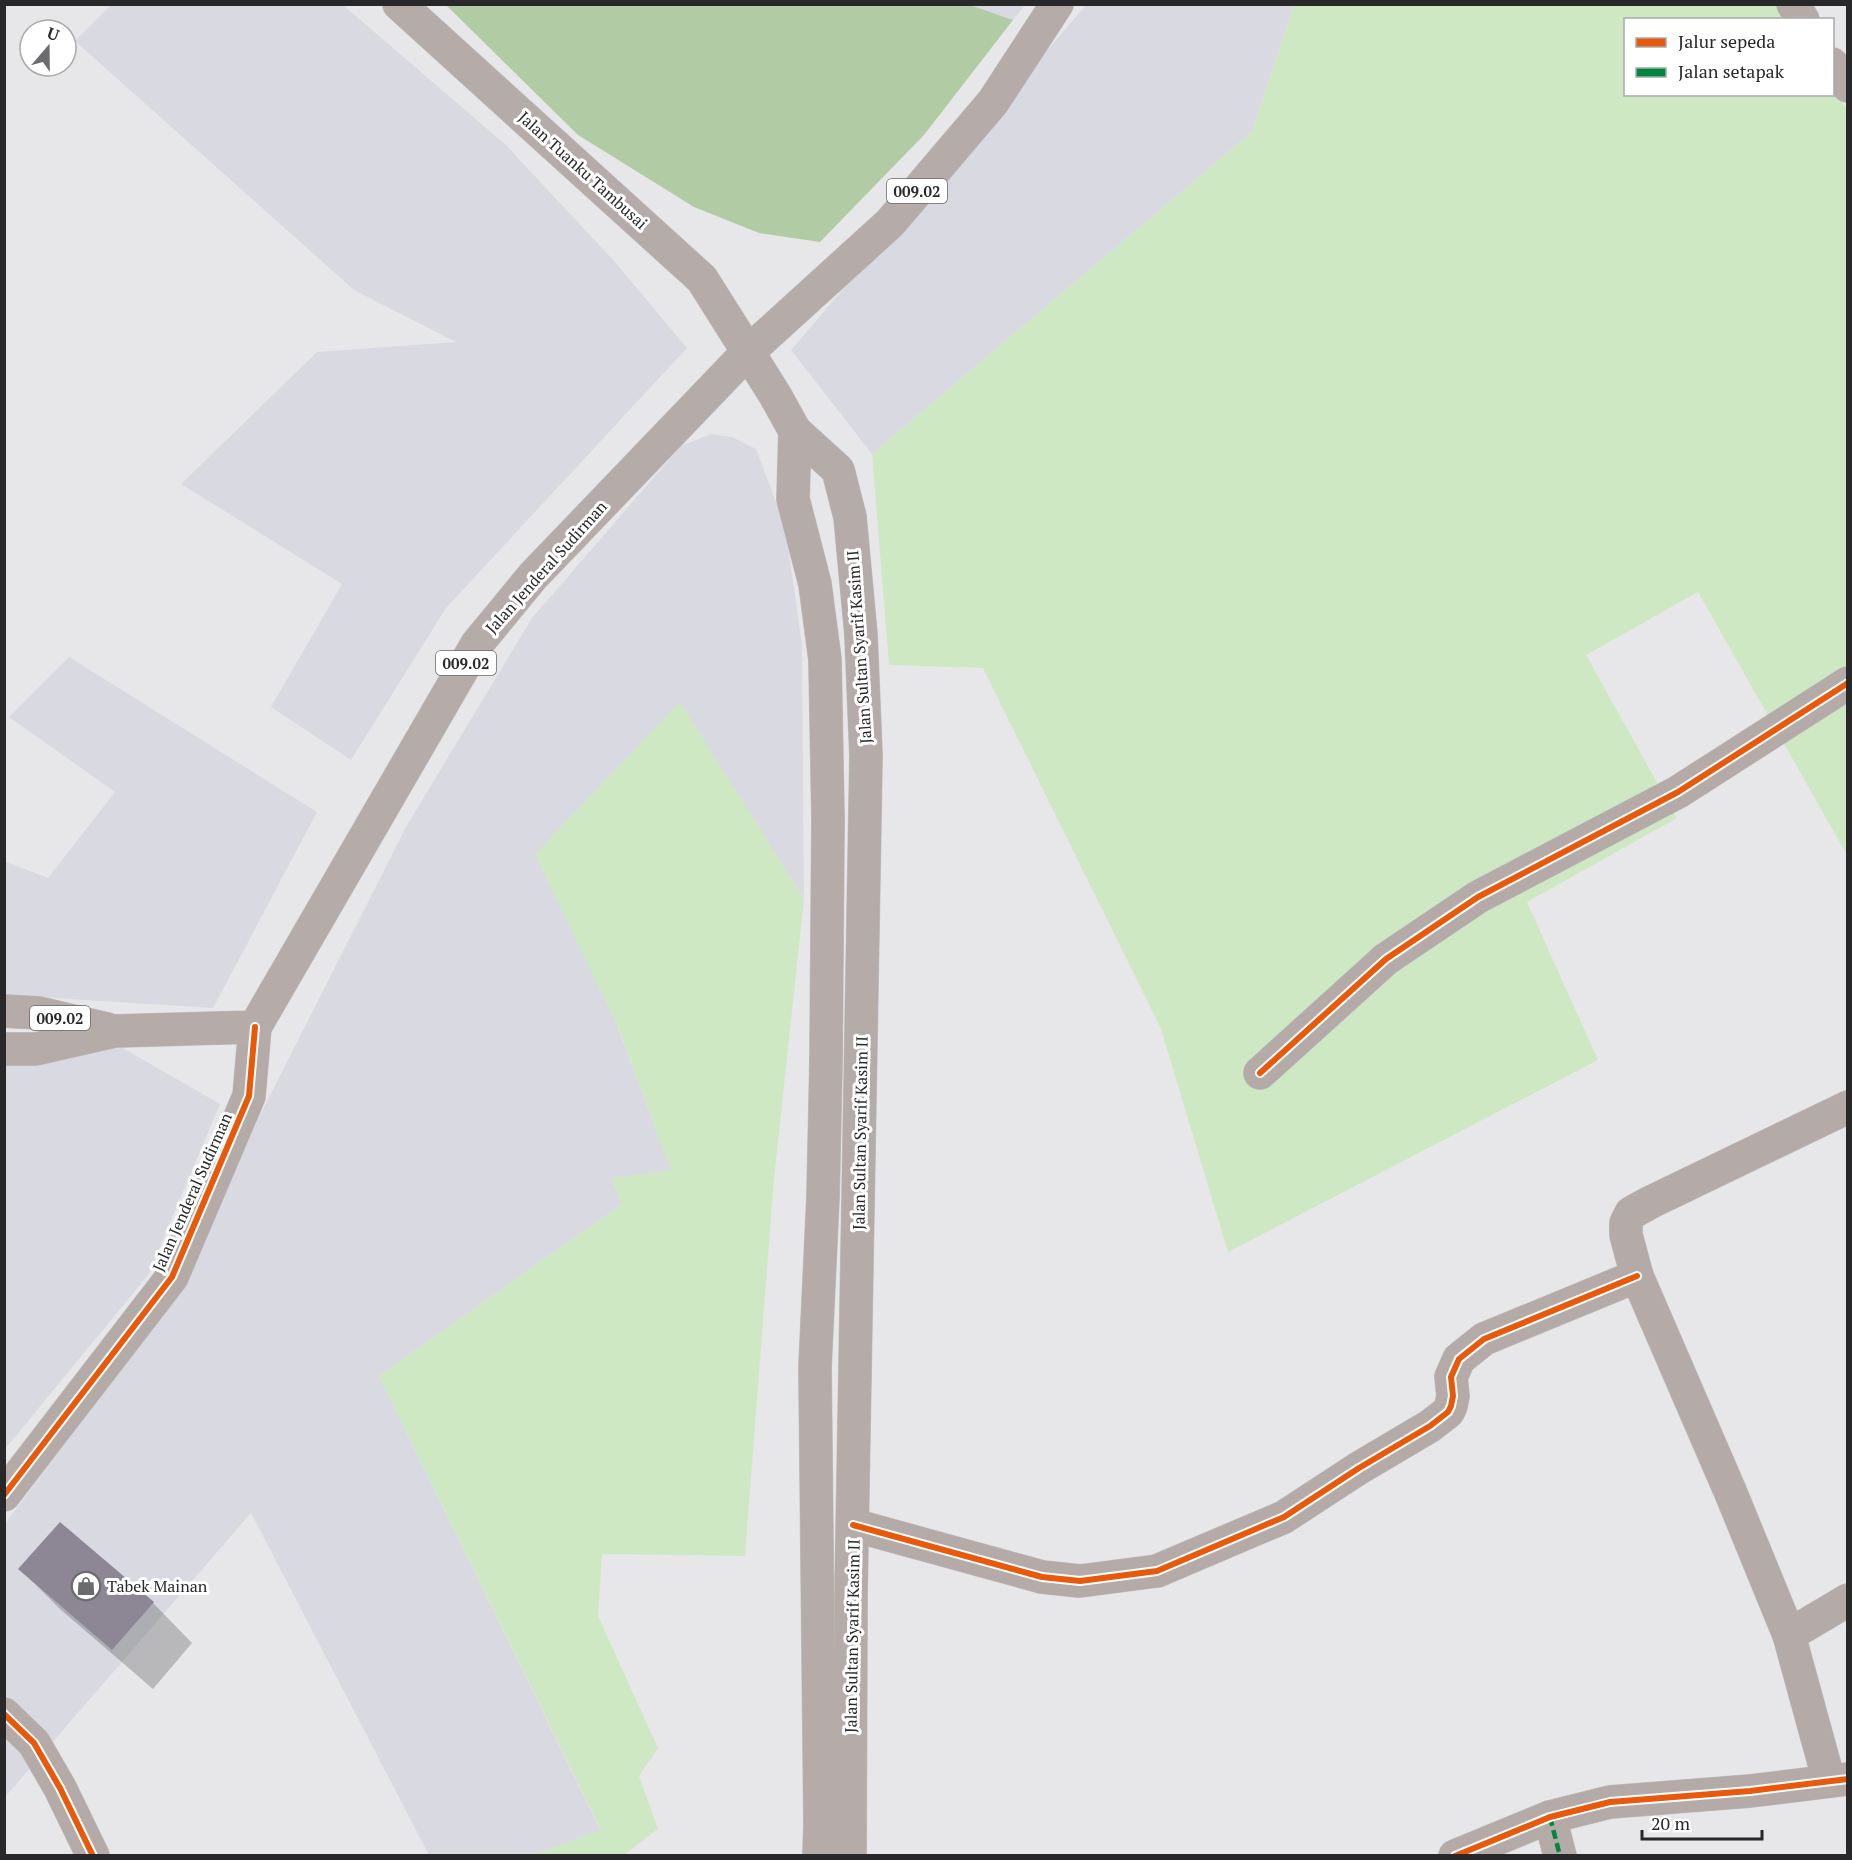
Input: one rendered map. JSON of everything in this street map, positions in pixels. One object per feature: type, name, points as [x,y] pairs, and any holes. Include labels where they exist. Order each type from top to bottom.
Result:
[{"type":"main road","name":"Jalan Tuanku Tambusai","points":[[399,4],[702,279],[747,353]]},
{"type":"main road","name":"Jalan Jenderal Sudirman","points":[[255,1027],[477,644],[533,576],[747,353],[890,222],[993,102],[1057,4]]},
{"type":"main road","name":"Jalan Sultan Syarif Kasim II","points":[[747,353],[795,430],[838,470],[850,517],[861,635],[866,756],[851,1606],[850,1856]]},
{"type":"main road","name":"Jalan Sultan Syarif Kasim II","points":[[795,430],[793,499],[815,584],[825,660],[828,819],[823,1197],[815,1367],[819,1856]]},
{"type":"main road","name":"009.02","points":[[4,1011],[39,1013],[115,1031]]},
{"type":"main road","name":"009.02","points":[[4,1049],[36,1048],[115,1031],[255,1027]]},
{"type":"main road","points":[[817,1520],[853,1526]]},
{"type":"street","points":[[1793,4],[1802,18]]},
{"type":"street","points":[[1834,65],[1848,86]]},
{"type":"street","points":[[1260,1073],[1386,959],[1478,897],[1678,792],[1848,683]]},
{"type":"street","name":"Jalan Jenderal Sudirman","points":[[4,1495],[172,1277],[249,1096],[255,1027]]},
{"type":"street","points":[[1455,1856],[1551,1816],[1610,1802],[1750,1791],[1838,1780],[1790,1635],[1637,1276],[1626,1234],[1626,1223],[1630,1213],[1651,1202],[1848,1107]]},
{"type":"street","points":[[853,1526],[1042,1577],[1080,1581],[1157,1571],[1284,1517],[1359,1468],[1430,1426],[1448,1413],[1453,1396],[1451,1377],[1459,1359],[1484,1339],[1637,1276]]},
{"type":"street","points":[[1790,1635],[1848,1600]]},
{"type":"street","points":[[4,1714],[34,1743],[60,1788],[93,1856]]},
{"type":"street","points":[[1551,1816],[1560,1856]]},
{"type":"shaded area","points":[[112,4],[343,5],[506,145],[615,262],[687,348],[446,608],[351,760],[271,707],[342,584],[181,484],[317,352],[456,342],[354,290],[78,44],[78,38]]},
{"type":"shaded area","points":[[967,5],[1025,5],[1013,20]]},
{"type":"shaded area","points":[[1086,5],[1294,5],[1252,132],[872,454],[791,350]]},
{"type":"shaded area","points":[[711,434],[732,437],[756,449],[785,526],[802,645],[804,899],[679,703],[618,1028],[672,1172],[611,1178],[622,1204],[379,1376],[601,1831],[533,1855],[429,1855],[251,1513],[5,1797],[4,1525],[187,1282],[220,1194],[406,827],[532,618],[681,446]]},
{"type":"shaded area","points":[[69,657],[317,812],[213,1008],[5,995],[4,861],[48,878],[115,792],[9,717]]},
{"type":"shaded area","points":[[5,1043],[121,1047],[220,1104],[148,1275],[5,1449]]},
{"type":"green space","points":[[967,4],[1013,20],[924,135],[820,242],[759,233],[694,207],[578,135],[446,5]]},
{"type":"green space","points":[[1294,5],[1775,5],[1785,18],[1624,18],[1624,96],[1834,96],[1834,90],[1847,110],[1847,855],[1698,592],[1586,655],[1677,818],[1527,902],[1598,1060],[1228,1252],[1161,1029],[983,668],[889,665],[872,454],[1252,132]]},
{"type":"green space","points":[[680,702],[804,899],[774,1179],[745,1556],[602,1554],[598,1616],[658,1748],[639,1776],[658,1829],[624,1855],[533,1855],[601,1830],[379,1376],[622,1204],[611,1178],[671,1171],[618,1027],[535,854]]},
{"type":"building","name":"Tabek Mainan","points":[[60,1522],[154,1602],[112,1650],[18,1569]]},
{"type":"marked path","points":[[1550,1817],[1560,1856]]},
{"type":"cycle path","points":[[1260,1073],[1386,959],[1478,897],[1678,792],[1848,683]]},
{"type":"cycle path","points":[[4,1495],[172,1277],[249,1096],[255,1027]]},
{"type":"cycle path","points":[[853,1525],[1042,1577],[1080,1581],[1157,1571],[1284,1517],[1359,1468],[1430,1426],[1448,1412],[1451,1406],[1453,1396],[1451,1377],[1459,1359],[1484,1339],[1637,1276]]},
{"type":"cycle path","points":[[4,1714],[34,1743],[60,1788],[93,1856]]},
{"type":"cycle path","points":[[1455,1856],[1550,1817],[1610,1802],[1750,1791],[1848,1779]]},
{"type":"place","name":"Tabek Mainan","points":[[86,1586]]}]
